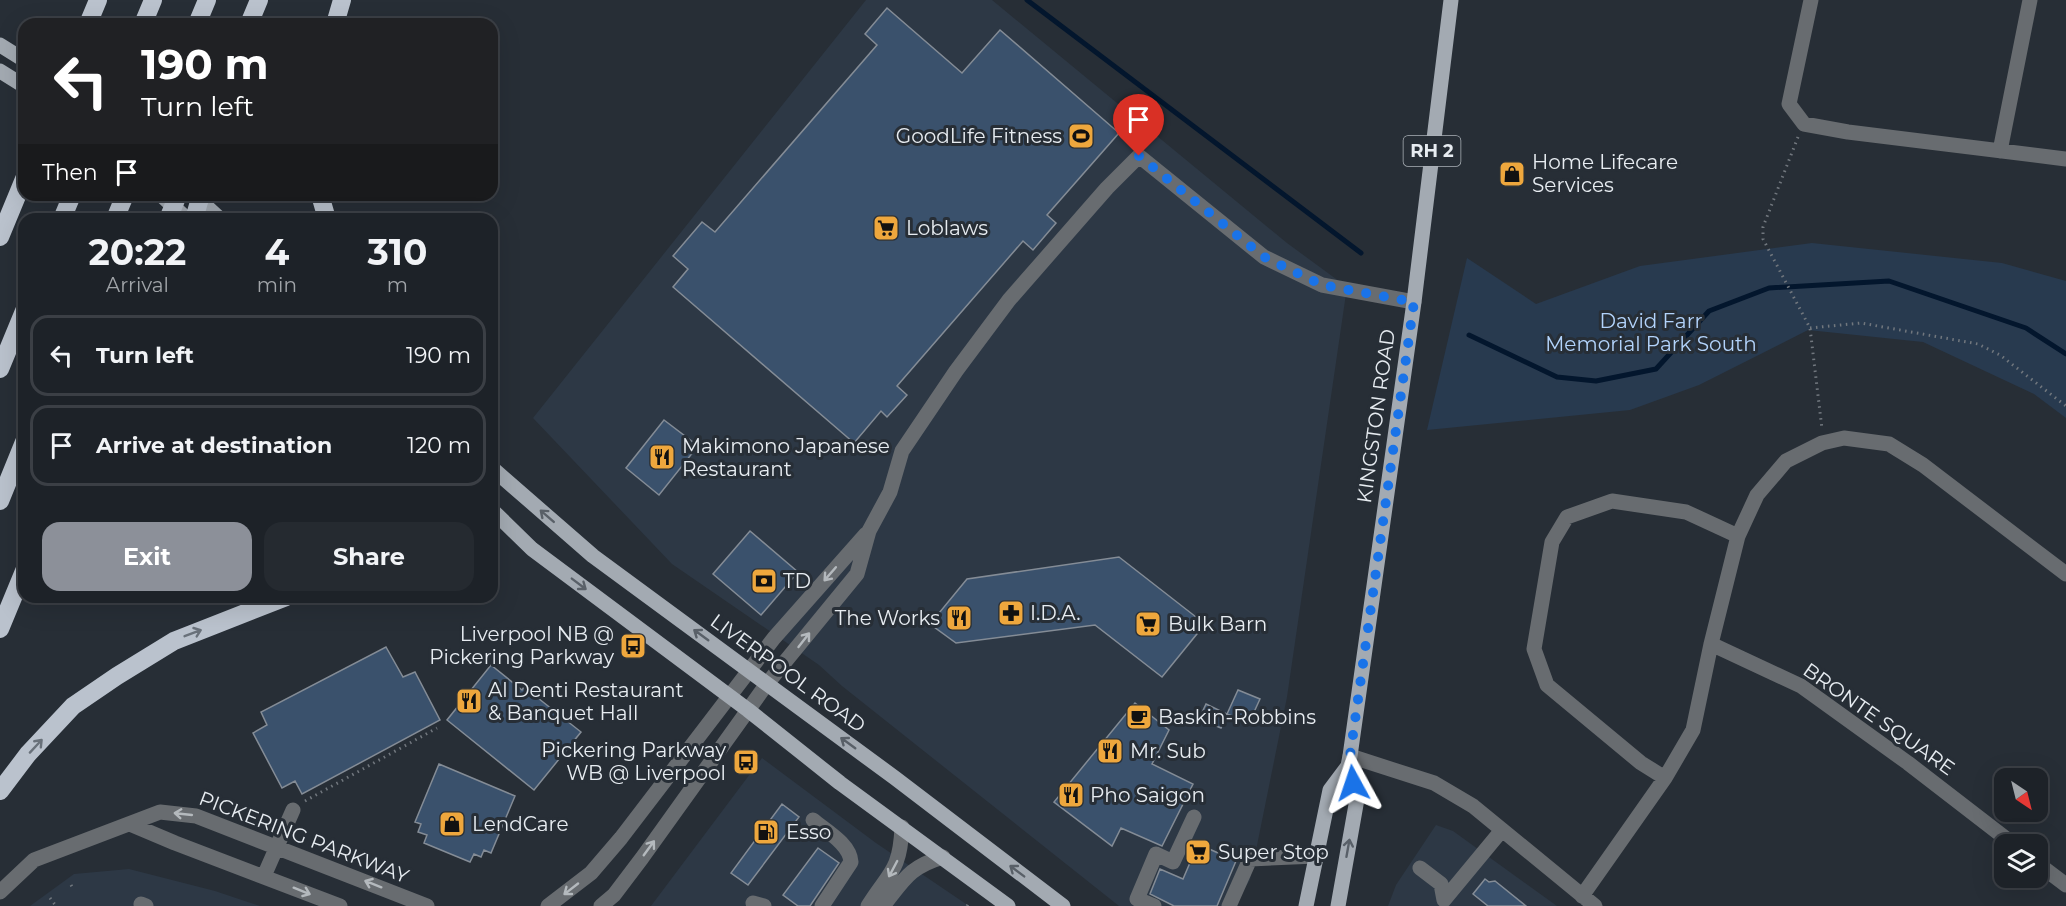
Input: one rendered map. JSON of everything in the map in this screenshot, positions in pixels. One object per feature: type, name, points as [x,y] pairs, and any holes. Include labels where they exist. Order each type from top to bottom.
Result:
[{"type":"highway","points":[[90,18],[98,0]]},
{"type":"highway","points":[[146,18],[153,0]]},
{"type":"highway","points":[[200,18],[207,0]]},
{"type":"highway","points":[[252,18],[259,0]]},
{"type":"highway","points":[[337,18],[342,0]]},
{"type":"highway","points":[[0,237],[18,194]]},
{"type":"highway","points":[[0,369],[18,326]]},
{"type":"highway","points":[[0,501],[18,457]]},
{"type":"highway","points":[[0,629],[18,586]]},
{"type":"highway","points":[[0,791],[28,754],[73,706],[174,641],[271,603]]},
{"type":"main road","name":"KINGSTON ROAD","points":[[1338,906],[1357,799],[1349,761],[1414,302],[1451,0]]},
{"type":"main road","points":[[0,45],[18,56]]},
{"type":"main road","points":[[0,71],[18,82]]},
{"type":"main road","points":[[168,201],[180,213]]},
{"type":"main road","points":[[201,201],[214,213]]},
{"type":"main road","name":"LIVERPOOL ROAD","points":[[498,473],[593,556],[749,669],[766,685],[895,778],[1064,906]]},
{"type":"main road","points":[[498,516],[532,549],[748,710],[840,783],[1008,906]]},
{"type":"main road","name":"KINGSTON ROAD","points":[[1304,906],[1330,790],[1349,761]]},
{"type":"street","points":[[1811,0],[1789,104],[1803,124],[2066,159]]},
{"type":"street","points":[[2000,151],[2030,0]]},
{"type":"street","points":[[601,906],[614,895],[635,867],[766,685],[857,574],[869,531],[890,492],[902,451],[956,371],[1025,282],[1107,188],[1139,156],[1264,257],[1322,285],[1414,302]]},
{"type":"street","points":[[1582,896],[1665,778],[1693,730],[1711,644],[1738,536],[1757,495],[1786,461],[1822,443],[1844,438],[1889,444],[1923,465],[2066,574]]},
{"type":"street","points":[[1665,778],[1641,764],[1547,685],[1534,649],[1552,542],[1567,517],[1612,501],[1686,512],[1738,536]]},
{"type":"street","points":[[548,906],[591,873],[621,838],[774,638],[869,531]]},
{"type":"street","name":"BRONTE SQUARE","points":[[1711,644],[1801,686],[1908,763],[2000,834]]},
{"type":"street","points":[[1349,761],[1434,783],[1473,806],[1595,906]]},
{"type":"street","points":[[264,876],[297,807]]},
{"type":"street","name":"PICKERING PARKWAY","points":[[0,891],[34,860],[160,812],[196,816],[427,906]]},
{"type":"street","points":[[1154,906],[1134,902],[1156,854],[1173,862],[1194,817]]},
{"type":"street","points":[[813,820],[845,846],[851,854],[851,862],[822,906]]},
{"type":"street","points":[[130,824],[340,906]]},
{"type":"street","points":[[868,906],[895,869],[901,849],[902,827]]},
{"type":"street","points":[[1445,904],[1502,830]]},
{"type":"street","points":[[1229,906],[1250,860],[1316,856]]},
{"type":"street","points":[[883,906],[909,872],[923,863],[943,857]]},
{"type":"street","points":[[1420,868],[1441,884],[1445,904]]},
{"type":"street","points":[[2048,871],[2066,885]]},
{"type":"path","points":[[1803,124],[1763,227],[1763,239],[1810,328],[1822,443]]},
{"type":"path","points":[[1810,328],[1861,324],[1978,344],[2006,360],[2066,406]]},
{"type":"path","points":[[297,807],[437,728]]},
{"type":"path","points":[[71,885],[74,890]]},
{"type":"path","points":[[50,898],[56,906]]},
{"type":"shaded area","points":[[866,0],[992,0],[1287,243],[1347,287],[1287,697],[1250,880],[1233,906],[1119,906],[842,686],[819,665],[672,564],[533,418]]},
{"type":"shaded area","points":[[762,758],[876,843],[969,906],[651,906]]},
{"type":"shaded area","points":[[1436,825],[1453,831],[1557,906],[1388,906],[1396,885]]},
{"type":"shaded area","points":[[129,869],[215,891],[260,906],[30,906],[74,874]]},
{"type":"green space","name":"David Farr Memorial Park South","points":[[1812,243],[2002,263],[2066,281],[2066,418],[2034,394],[1923,342],[1808,330],[1699,385],[1630,410],[1427,430],[1467,258],[1536,304],[1640,266]]},
{"type":"building","name":"Loblaws","points":[[887,8],[962,73],[1000,30],[1119,133],[1047,215],[1056,223],[1033,250],[1023,241],[897,386],[907,395],[887,417],[881,411],[854,443],[673,287],[688,269],[673,256],[702,222],[715,232],[877,45],[865,34]]},
{"type":"building","name":"Makimono Japanese Restaurant","points":[[664,420],[698,446],[659,495],[626,468]]},
{"type":"building","points":[[750,531],[798,572],[761,615],[713,574]]},
{"type":"building","points":[[1119,557],[1205,624],[1162,677],[1095,625],[956,643],[930,624],[967,579]]},
{"type":"building","points":[[386,647],[403,677],[415,672],[440,720],[302,794],[295,781],[282,788],[253,733],[267,725],[261,712]]},
{"type":"building","points":[[491,665],[522,690],[524,687],[581,732],[534,790],[447,720]]},
{"type":"building","points":[[1238,690],[1260,699],[1249,723],[1227,714]]},
{"type":"building","points":[[1135,703],[1169,730],[1152,764],[1193,784],[1162,846],[1121,828],[1112,846],[1054,802]]},
{"type":"building","points":[[1206,704],[1227,714],[1221,728],[1199,719]]},
{"type":"building","points":[[439,764],[515,796],[491,853],[484,850],[481,857],[474,854],[470,862],[424,843],[427,835],[418,832],[421,824],[415,822]]},
{"type":"building","points":[[782,804],[799,817],[748,885],[731,873]]},
{"type":"building","points":[[1198,844],[1236,861],[1217,906],[1174,906],[1150,894],[1160,869],[1183,879]]},
{"type":"building","points":[[818,848],[839,863],[810,906],[798,906],[783,895]]},
{"type":"building","points":[[1485,879],[1489,882],[1495,881],[1526,906],[1488,906],[1473,894]]},
{"type":"waterway","points":[[1027,0],[1361,253]]},
{"type":"waterway","points":[[1469,335],[1557,377],[1596,381],[1656,369],[1709,311],[1769,288],[1889,281],[2026,328],[2066,354]]},
{"type":"place","name":"GoodLife Fitness","points":[[1081,136]]},
{"type":"place","name":"Home Lifecare Services","points":[[1512,174]]},
{"type":"place","name":"Loblaws","points":[[886,228]]},
{"type":"place","name":"Makimono Japanese Restaurant","points":[[662,457]]},
{"type":"place","name":"TD","points":[[764,581]]},
{"type":"place","name":"I.D.A.","points":[[1011,613]]},
{"type":"place","name":"The Works","points":[[959,618]]},
{"type":"place","name":"Bulk Barn","points":[[1148,624]]},
{"type":"place","name":"Liverpool NB @ Pickering Parkway","points":[[633,646]]},
{"type":"place","name":"Al Denti Restaurant & Banquet Hall","points":[[469,701]]},
{"type":"place","name":"Baskin-Robbins","points":[[1139,717]]},
{"type":"place","name":"Mr. Sub","points":[[1110,751]]},
{"type":"place","name":"Pickering Parkway WB @ Liverpool","points":[[746,762]]},
{"type":"place","name":"Pho Saigon","points":[[1071,795]]},
{"type":"place","name":"LendCare","points":[[452,824]]},
{"type":"place","name":"Esso","points":[[766,832]]},
{"type":"place","name":"Super Stop","points":[[1198,852]]},
{"type":"route","points":[[1139,156],[1264,257],[1322,285],[1414,302],[1348,766],[1353,783]]}]
